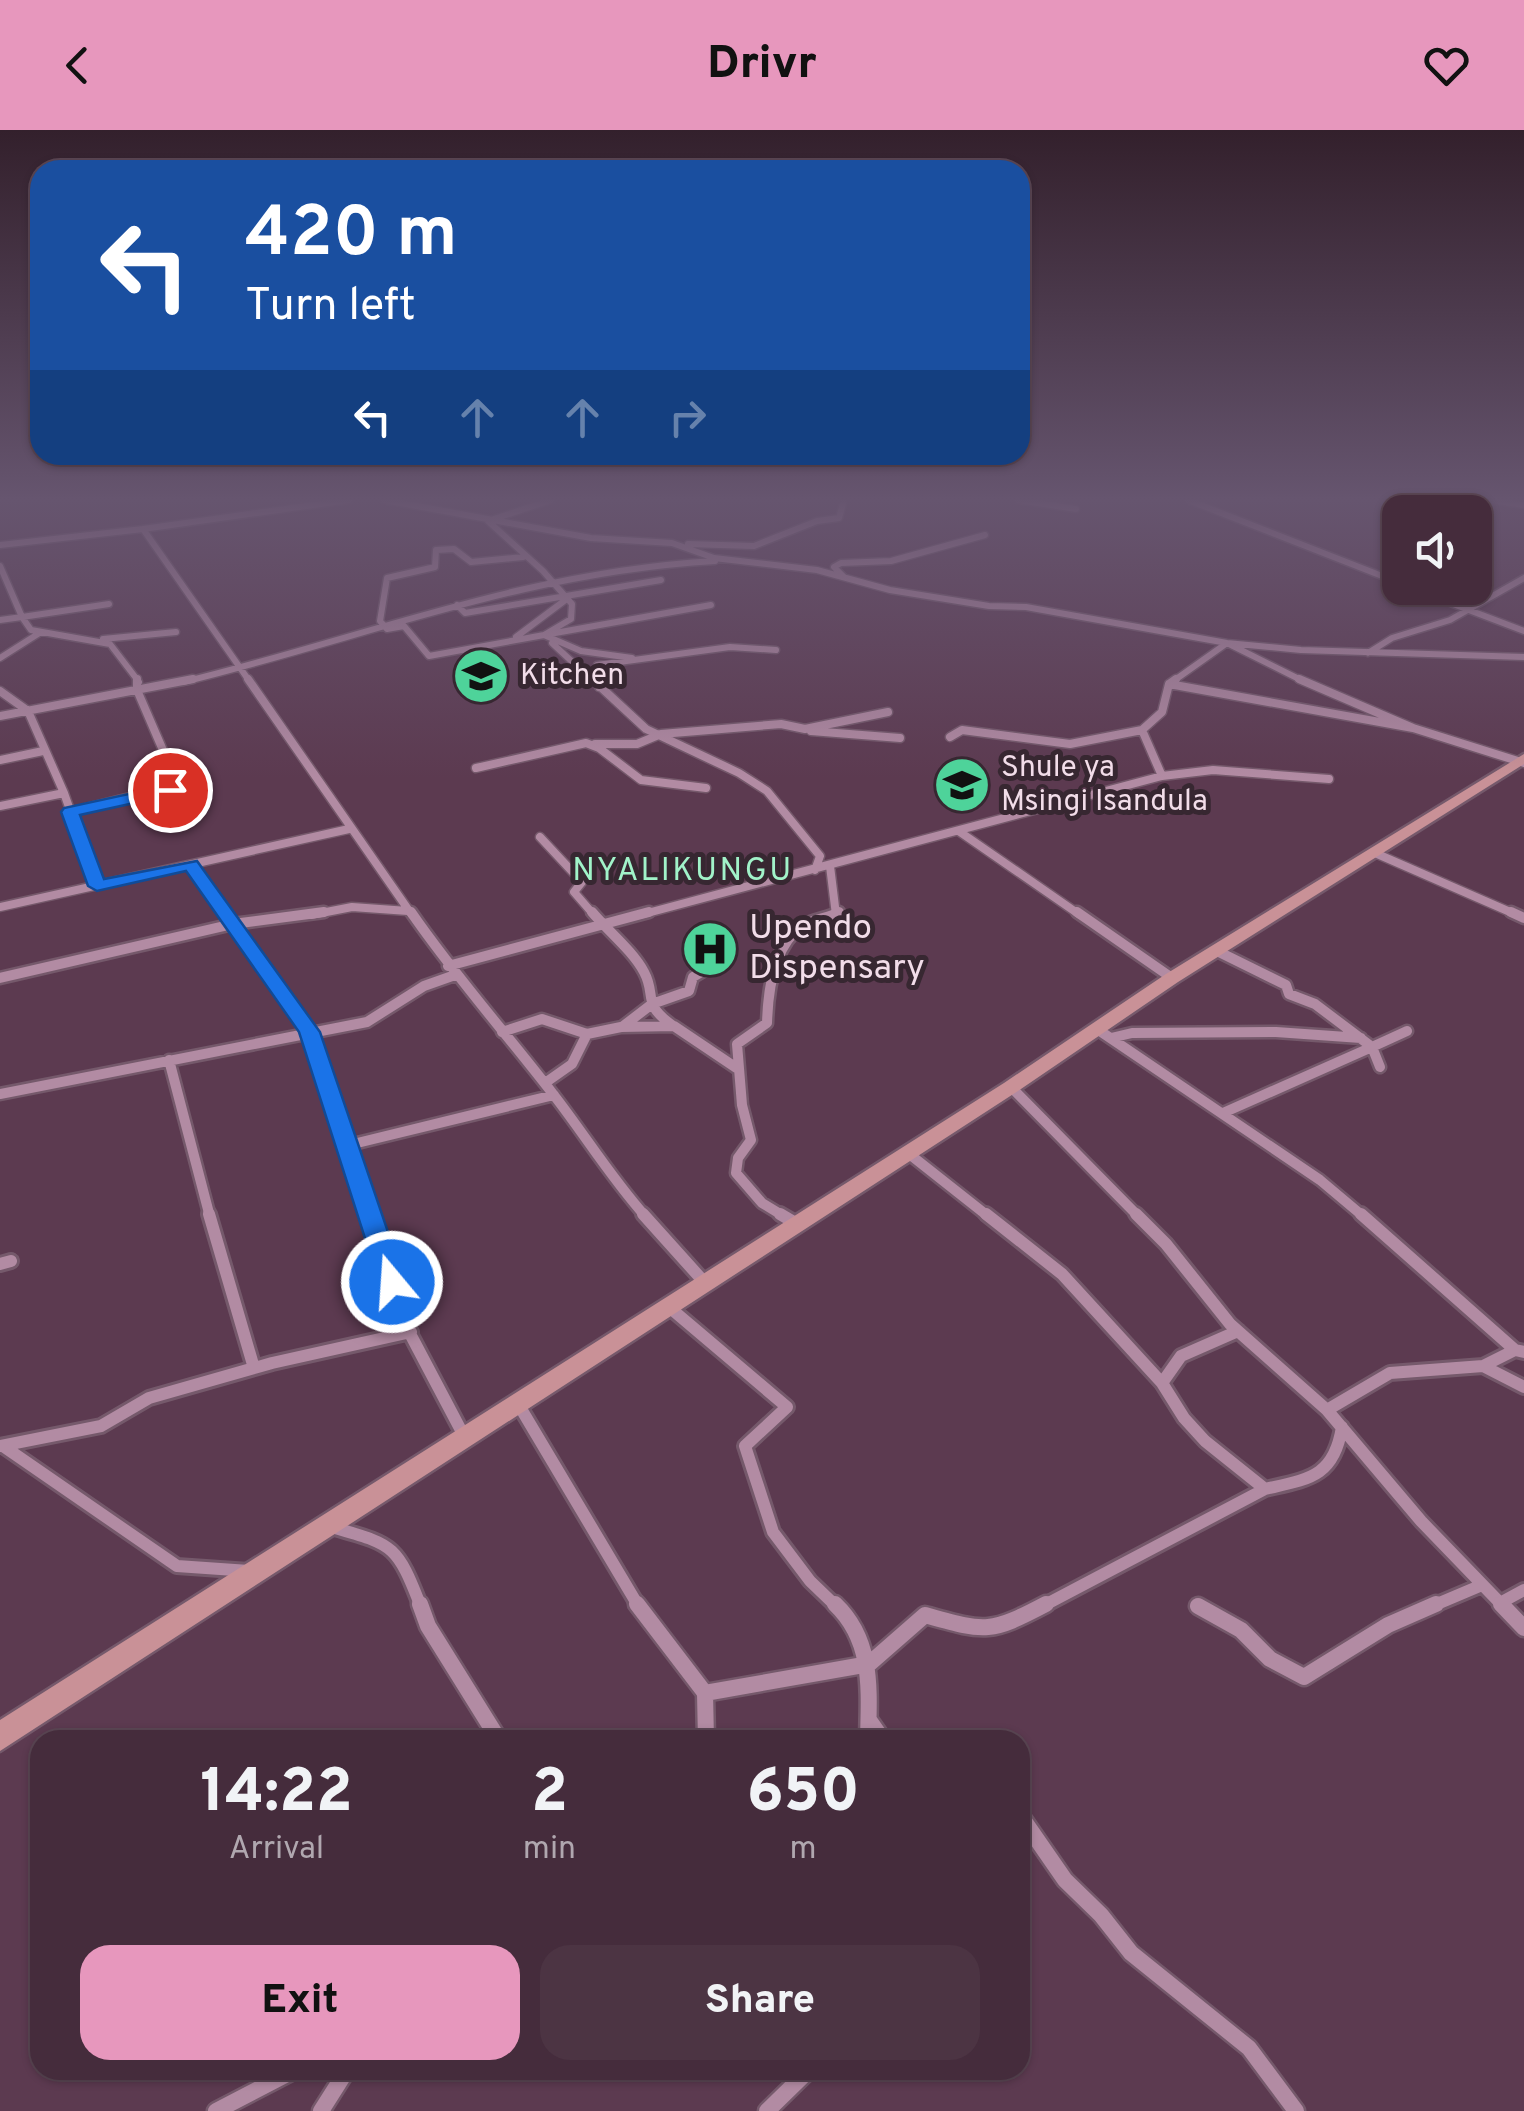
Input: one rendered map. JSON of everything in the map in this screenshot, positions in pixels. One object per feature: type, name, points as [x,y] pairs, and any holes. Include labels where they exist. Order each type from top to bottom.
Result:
[{"type":"main road","points":[[0,1737],[1011,1087],[1104,1034],[1172,978],[1522,761]]},
{"type":"street","points":[[11,592],[31,630],[102,639],[176,632]]},
{"type":"street","points":[[186,592],[349,830],[452,971],[554,1094],[614,1182],[705,1283]]},
{"type":"street","points":[[384,592],[380,620],[386,629],[404,626],[428,656],[711,604]]},
{"type":"street","points":[[0,716],[238,668],[383,624],[511,592]]},
{"type":"street","points":[[544,635],[571,619],[564,592]]},
{"type":"street","points":[[457,605],[465,613],[592,592]]},
{"type":"street","points":[[905,592],[989,606],[1026,607],[1227,643],[1367,653],[1524,657]]},
{"type":"street","points":[[1367,653],[1392,638],[1419,632],[1498,592]]},
{"type":"street","points":[[512,641],[567,597]]},
{"type":"street","points":[[0,620],[109,604]]},
{"type":"street","points":[[1457,605],[1524,631]]},
{"type":"street","points":[[0,658],[21,648],[40,632]]},
{"type":"street","points":[[544,635],[581,651],[632,658]]},
{"type":"street","points":[[544,635],[646,729],[768,791],[820,856],[815,870]]},
{"type":"street","points":[[70,812],[178,785],[137,690],[140,683],[112,645],[102,639]]},
{"type":"street","points":[[950,737],[962,730],[1070,744],[1142,730],[1162,712],[1170,684],[1227,643]]},
{"type":"street","points":[[1227,643],[1266,666],[1413,728],[1522,761]]},
{"type":"street","points":[[598,666],[632,658],[730,647],[776,650]]},
{"type":"street","points":[[581,651],[612,682],[599,687]]},
{"type":"street","points":[[1170,684],[1413,728]]},
{"type":"street","points":[[0,692],[28,711],[64,793],[97,886]]},
{"type":"street","points":[[805,729],[888,712]]},
{"type":"street","points":[[476,768],[572,745],[636,744],[662,734],[781,724],[900,738]]},
{"type":"street","points":[[1142,730],[1162,776]]},
{"type":"street","points":[[595,744],[631,775],[650,783],[706,788]]},
{"type":"street","points":[[0,760],[43,752]]},
{"type":"street","points":[[0,1094],[367,1022],[452,971],[600,926],[1162,776],[1214,770],[1329,778]]},
{"type":"street","points":[[0,806],[64,793]]},
{"type":"street","points":[[0,907],[349,830]]},
{"type":"street","points":[[960,832],[1172,978]]},
{"type":"street","points":[[540,838],[582,882],[574,892],[600,926],[646,974],[656,1014],[738,1068]]},
{"type":"street","points":[[1374,853],[1524,918]]},
{"type":"street","points":[[190,865],[310,1032],[411,1332],[464,1436]]},
{"type":"street","points":[[797,1224],[762,1203],[736,1173],[738,1158],[751,1140],[737,1044],[766,1023],[767,1001],[784,948],[802,927],[839,914],[830,866]]},
{"type":"street","points":[[0,978],[232,924],[352,907],[408,910]]},
{"type":"street","points":[[1217,951],[1286,986],[1289,994],[1315,1004],[1372,1047],[1380,1067]]},
{"type":"street","points":[[621,1027],[652,1004],[690,991],[693,977],[710,967]]},
{"type":"street","points":[[502,1032],[542,1019],[587,1034],[621,1027],[674,1026]]},
{"type":"street","points":[[1223,1112],[1407,1030]]},
{"type":"street","points":[[1104,1034],[1222,1036],[1322,1032],[1362,1038]]},
{"type":"street","points":[[545,1083],[559,1077],[579,1058],[587,1034]]},
{"type":"street","points":[[1104,1034],[1320,1180],[1519,1351],[1484,1366],[1390,1373],[1328,1410]]},
{"type":"street","points":[[169,1060],[200,1184],[254,1368]]},
{"type":"street","points":[[1011,1087],[1166,1244],[1238,1331],[1328,1410],[1482,1586],[1524,1628]]},
{"type":"street","points":[[348,1145],[554,1094]]},
{"type":"street","points":[[908,1153],[1062,1274],[1176,1398],[1185,1420],[1242,1476],[1265,1489]]},
{"type":"street","points":[[668,1306],[787,1406],[745,1446],[773,1532],[810,1582],[847,1616],[869,1664],[868,1730]]},
{"type":"street","points":[[1162,1383],[1181,1356],[1238,1331]]},
{"type":"street","points":[[1,1446],[101,1426],[150,1398],[254,1368],[411,1332]]},
{"type":"street","points":[[1484,1366],[1524,1387]]},
{"type":"street","points":[[517,1402],[628,1593],[705,1693],[706,1730]]},
{"type":"street","points":[[705,1693],[869,1664],[925,1615],[978,1630],[1001,1628],[1265,1489],[1313,1477],[1332,1466],[1340,1448],[1342,1428]]},
{"type":"street","points":[[1,1446],[177,1566],[256,1571]]},
{"type":"street","points":[[326,1525],[388,1544],[404,1563],[428,1626],[493,1730]]},
{"type":"street","points":[[1198,1606],[1241,1630],[1270,1659],[1304,1678],[1388,1625],[1482,1586]]},
{"type":"street","points":[[1500,1603],[1524,1590]]},
{"type":"street","points":[[869,1720],[876,1730]]},
{"type":"street","points":[[1030,1829],[1065,1880],[1131,1953],[1250,2048],[1296,2111]]},
{"type":"street","points":[[216,2111],[276,2080]]},
{"type":"street","points":[[321,2111],[340,2080]]},
{"type":"street","points":[[768,2111],[799,2080]]},
{"type":"building","points":[[712,932],[724,944],[708,948],[696,937]]},
{"type":"place","name":"Kitchen","points":[[481,676]]},
{"type":"place","name":"Shule ya Msingi Isandula","points":[[962,785]]},
{"type":"place","name":"Upendo Dispensary","points":[[710,949]]},
{"type":"district","name":"NYALIKUNGU","points":[[683,872]]},
{"type":"route","points":[[170,790],[70,812],[97,886],[190,865],[310,1032],[392,1282]]}]
